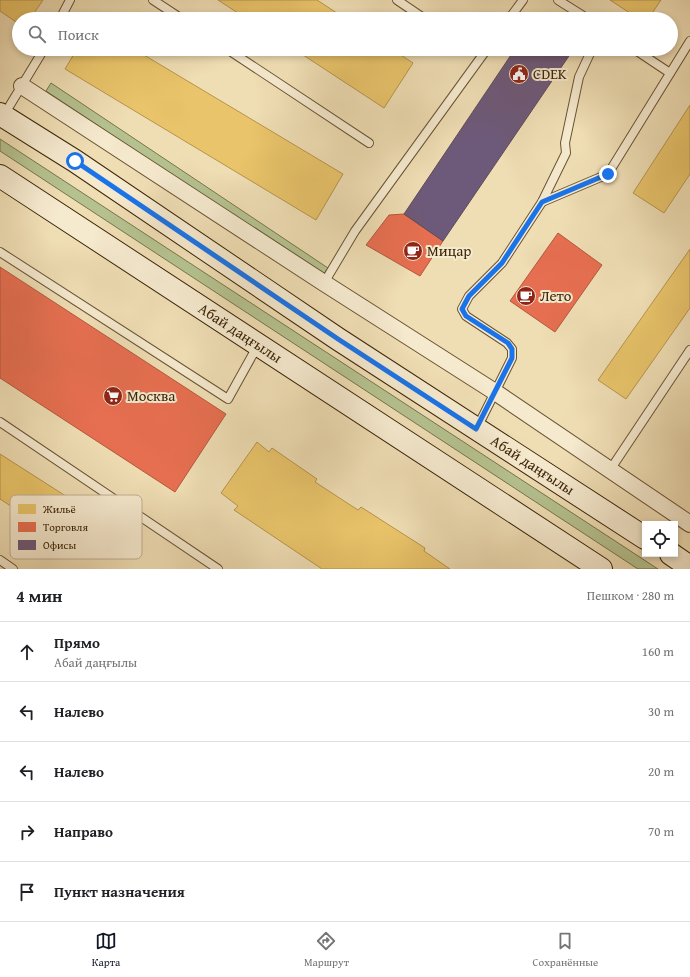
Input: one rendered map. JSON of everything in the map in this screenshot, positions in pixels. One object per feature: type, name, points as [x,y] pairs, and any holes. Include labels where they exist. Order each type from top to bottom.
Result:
[{"type":"main road","name":"Абай даңғылы","points":[[2,115],[75,161],[332,335],[642,536]]},
{"type":"main road","name":"Абай даңғылы","points":[[0,176],[601,569]]},
{"type":"main road","points":[[675,557],[690,566]]},
{"type":"street","points":[[22,86],[324,283],[495,392],[690,524]]},
{"type":"lane","points":[[64,12],[70,0]]},
{"type":"lane","points":[[153,0],[171,12]]},
{"type":"lane","points":[[397,0],[415,12]]},
{"type":"lane","points":[[514,12],[523,0]]},
{"type":"lane","points":[[558,0],[577,12]]},
{"type":"lane","points":[[542,202],[608,174],[690,41]]},
{"type":"lane","points":[[2,115],[40,56]]},
{"type":"lane","points":[[238,56],[369,143]]},
{"type":"lane","points":[[324,283],[355,231],[482,56]]},
{"type":"lane","points":[[476,429],[512,358],[512,349],[508,343],[466,316],[462,309],[469,296],[502,263],[542,202],[566,153],[566,142],[579,77],[589,56]]},
{"type":"lane","points":[[644,56],[670,73]]},
{"type":"lane","points":[[0,252],[228,399],[258,345]]},
{"type":"lane","points":[[610,470],[690,350]]},
{"type":"lane","points":[[0,422],[108,495]]},
{"type":"lane","points":[[142,518],[218,569]]},
{"type":"lane","points":[[0,560],[13,569]]},
{"type":"green space","points":[[51,83],[328,268],[323,275],[46,91]]},
{"type":"green space","points":[[0,139],[658,569],[638,569],[0,151]]},
{"type":"building: Жильё","points":[[0,0],[43,0],[35,12],[12,12],[12,19],[0,11]]},
{"type":"building: Жильё","points":[[218,0],[317,0],[335,12],[236,12]]},
{"type":"building: Жильё","points":[[610,0],[661,0],[653,12],[628,12]]},
{"type":"building: Жильё","points":[[73,56],[146,56],[343,174],[316,220],[65,69]]},
{"type":"building: Жильё","points":[[305,56],[402,56],[413,63],[384,108]]},
{"type":"building: Жильё","points":[[690,105],[690,174],[664,213],[633,193]]},
{"type":"building: Жильё","points":[[690,249],[690,308],[626,399],[598,380]]},
{"type":"building: Жильё","points":[[257,442],[269,452],[272,448],[317,479],[315,482],[358,510],[361,507],[425,548],[424,551],[450,569],[322,569],[234,510],[238,506],[221,493]]},
{"type":"building: Жильё","points":[[0,454],[64,495],[10,495],[10,506],[0,499]]},
{"type":"building: Торговля","points":[[404,214],[443,241],[420,276],[366,245],[389,215]]},
{"type":"building: Торговля","points":[[558,233],[602,265],[555,332],[510,301]]},
{"type":"building: Торговля","name":"Москва","points":[[0,267],[226,414],[175,492],[0,378]]},
{"type":"building: Офисы","points":[[510,56],[569,56],[443,241],[404,214]]},
{"type":"place","name":"CDEK","points":[[519,74]]},
{"type":"place","name":"Мицар","points":[[413,251]]},
{"type":"place","name":"Лето","points":[[526,296]]},
{"type":"place","name":"Москва","points":[[113,396]]},
{"type":"route","points":[[75,161],[338,339],[476,429],[512,358],[512,349],[508,343],[466,316],[462,309],[469,296],[502,263],[542,202],[608,174]]}]
